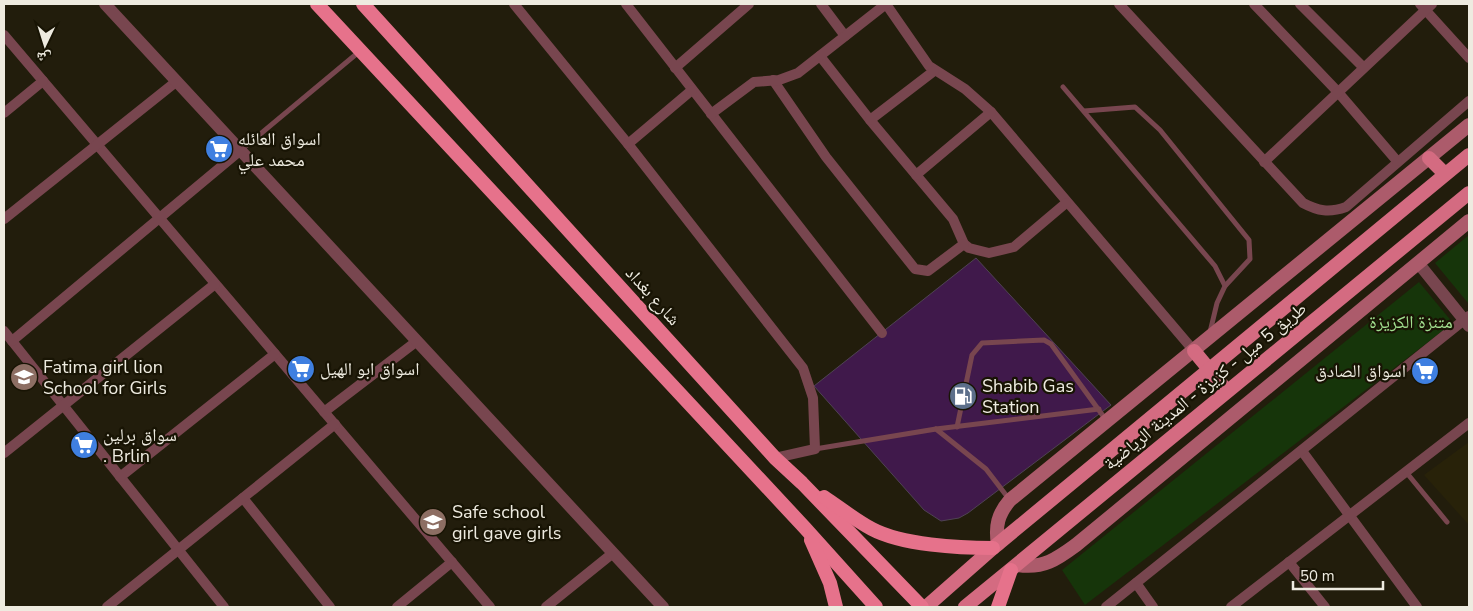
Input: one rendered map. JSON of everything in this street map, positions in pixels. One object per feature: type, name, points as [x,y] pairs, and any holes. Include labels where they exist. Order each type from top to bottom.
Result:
[{"type":"highway","points":[[317,4],[805,528],[876,607]]},
{"type":"highway","name":"شارع بغداد","points":[[363,4],[775,458],[802,483],[922,607]]},
{"type":"highway","points":[[802,483],[873,530],[936,544],[996,546]]},
{"type":"highway","points":[[805,528],[830,583],[836,607]]},
{"type":"highway","points":[[998,607],[1015,567]]},
{"type":"main road","points":[[996,546],[999,516],[1010,500],[1469,125]]},
{"type":"main road","name":"طريق 5 ميل - كزيزة - المدينة الرياضية","points":[[926,607],[996,546],[1469,155]]},
{"type":"main road","points":[[1429,158],[1445,174]]},
{"type":"main road","name":"طريق 5 ميل - كزيزة - المدينة الرياضية","points":[[965,607],[1227,391],[1468,199]]},
{"type":"main road","points":[[1015,567],[1050,563],[1076,545],[1469,221]]},
{"type":"main road","points":[[1194,351],[1227,391]]},
{"type":"street","points":[[105,4],[663,607]]},
{"type":"street","points":[[514,4],[628,144],[803,368],[814,398],[815,449],[775,458]]},
{"type":"street","points":[[626,4],[882,333]]},
{"type":"street","points":[[675,68],[749,4]]},
{"type":"street","points":[[821,4],[845,36]]},
{"type":"street","points":[[711,114],[749,84],[760,80],[773,80],[792,76],[886,4],[934,72],[965,89],[991,112],[1066,203],[1194,351]]},
{"type":"street","points":[[1119,4],[1303,203],[1316,210],[1334,211],[1346,207],[1397,161],[1469,101]]},
{"type":"street","points":[[1254,4],[1337,91],[1397,161]]},
{"type":"street","points":[[1300,4],[1363,67]]},
{"type":"street","points":[[1264,162],[1426,6],[1469,58]]},
{"type":"street","points":[[4,35],[490,607]]},
{"type":"street","points":[[820,56],[870,120],[953,219],[964,244],[969,248],[982,252],[1005,250],[1022,242],[1066,203]]},
{"type":"street","points":[[870,120],[934,72]]},
{"type":"street","points":[[4,113],[43,80]]},
{"type":"street","points":[[773,80],[826,158],[915,269],[928,271],[964,244]]},
{"type":"street","points":[[4,219],[177,81]]},
{"type":"street","points":[[628,144],[692,90]]},
{"type":"street","points":[[916,175],[991,112]]},
{"type":"street","points":[[12,341],[241,150]]},
{"type":"street","points":[[1106,607],[1468,321],[1419,264]]},
{"type":"street","points":[[4,453],[215,284]]},
{"type":"street","points":[[4,330],[224,607]]},
{"type":"street","points":[[324,412],[417,341]]},
{"type":"street","points":[[120,477],[275,354]]},
{"type":"street","points":[[1234,606],[1469,422]]},
{"type":"street","points":[[109,607],[335,424]]},
{"type":"street","points":[[1302,451],[1348,516],[1417,607]]},
{"type":"street","points":[[243,498],[330,607]]},
{"type":"street","points":[[546,607],[613,553]]},
{"type":"street","points":[[397,607],[452,562]]},
{"type":"street","points":[[1289,562],[1325,607]]},
{"type":"street","points":[[1136,583],[1153,607]]},
{"type":"lane","points":[[241,150],[360,51]]},
{"type":"lane","points":[[1063,88],[1215,266],[1225,286]]},
{"type":"lane","points":[[1084,112],[1135,107],[1160,130],[1249,240],[1250,259],[1225,286],[1217,303],[1209,338]]},
{"type":"lane","points":[[957,427],[972,355],[982,343],[1044,340],[1051,344],[1107,422]]},
{"type":"lane","points":[[815,449],[936,429],[1099,409]]},
{"type":"lane","points":[[936,429],[986,469],[1010,500]]},
{"type":"lane","points":[[1406,472],[1447,522]]},
{"type":"shaded area","points":[[1469,442],[1469,525],[1424,475]]},
{"type":"green space","points":[[1469,235],[1469,302],[1468,303],[1435,263]]},
{"type":"green space","name":"متنزة الكزيزة","points":[[1419,282],[1453,323],[1085,605],[1062,570]]},
{"type":"building","name":"Shabib Gas Station","points":[[976,258],[1111,405],[968,513],[959,518],[941,521],[924,510],[814,386]]},
{"type":"place","name":"اسواق العائله محمد علي","points":[[219,149]]},
{"type":"place","name":"اسواق ابو الهيل","points":[[301,369]]},
{"type":"place","name":"اسواق الصادق","points":[[1425,371]]},
{"type":"place","name":"Fatima girl lion School for Girls","points":[[24,377]]},
{"type":"place","name":"Shabib Gas Station","points":[[963,396]]},
{"type":"place","name":"سواق برلين . Brlin","points":[[84,445]]},
{"type":"place","name":"Safe school girl gave girls","points":[[433,522]]}]
